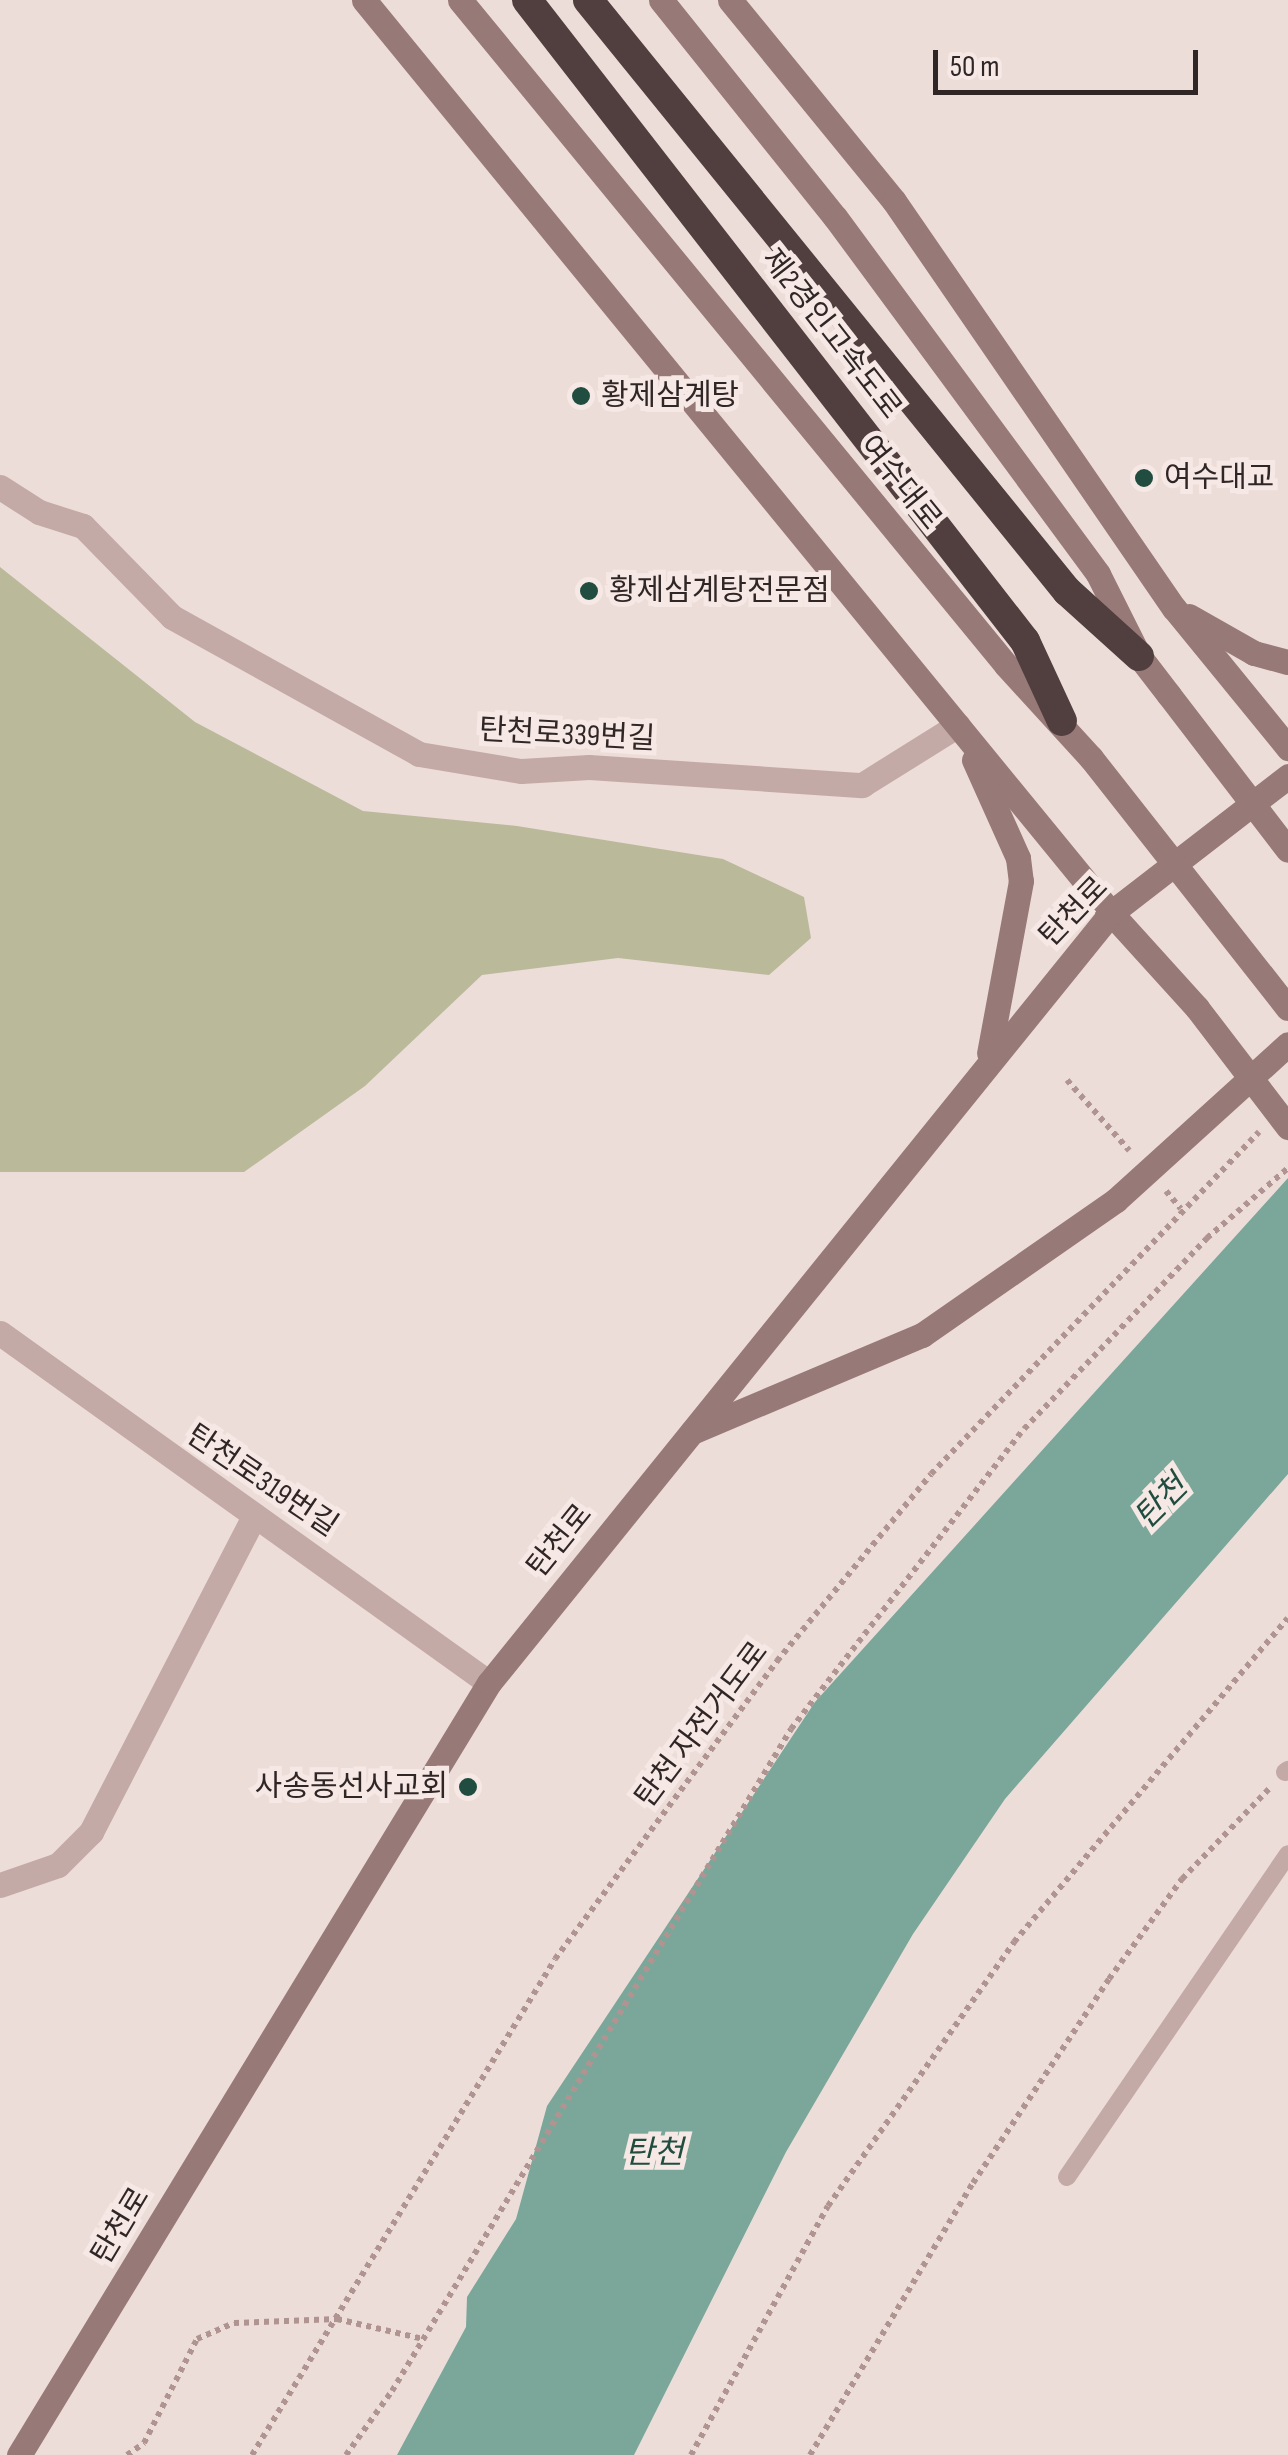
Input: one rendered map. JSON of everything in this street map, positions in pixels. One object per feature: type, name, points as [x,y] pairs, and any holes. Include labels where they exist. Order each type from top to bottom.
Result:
[{"type":"highway","name":"제2경인고속도로","points":[[527,0],[1024,641],[1062,720]]},
{"type":"highway","name":"제2경인고속도로","points":[[588,0],[1067,591],[1139,656]]},
{"type":"main road","points":[[364,0],[1111,914],[1197,1008],[1276,1124]]},
{"type":"main road","name":"여수대로","points":[[460,0],[1006,665],[1062,720],[1288,1008]]},
{"type":"main road","points":[[661,0],[836,216],[1098,574],[1139,656],[1288,850]]},
{"type":"main road","points":[[730,0],[894,201],[1174,608],[1288,748]]},
{"type":"main road","points":[[1174,608],[1254,653],[1288,662]]},
{"type":"main road","points":[[958,725],[1018,858],[1022,881],[988,1058]]},
{"type":"main road","name":"탄천로","points":[[20,2455],[488,1682],[988,1058],[1111,914],[1288,776]]},
{"type":"main road","points":[[688,1434],[922,1335],[1116,1200],[1288,1044]]},
{"type":"street","name":"탄천로339번길","points":[[0,487],[38,512],[83,526],[172,617],[420,754],[521,771],[589,767],[862,785],[958,725]]},
{"type":"street","name":"탄천로319번길","points":[[0,1333],[488,1682]]},
{"type":"street","points":[[0,1884],[58,1864],[91,1832],[254,1516]]},
{"type":"lane","points":[[1068,2176],[1288,1854]]},
{"type":"path","points":[[1067,1080],[1133,1154]]},
{"type":"path","name":"탄천 자전거도로","points":[[252,2455],[555,1959],[777,1661],[931,1474],[1276,1124]]},
{"type":"path","points":[[346,2455],[424,2339],[791,1729],[1024,1429],[1207,1238],[1288,1168]]},
{"type":"path","points":[[1160,1184],[1182,1208]]},
{"type":"path","points":[[691,2455],[828,2206],[1014,1942],[1288,1618]]},
{"type":"path","points":[[810,2455],[974,2182],[1109,1979],[1182,1879],[1286,1772]]},
{"type":"path","points":[[128,2455],[144,2443],[197,2339],[234,2323],[336,2319],[424,2339]]},
{"type":"green space","points":[[0,567],[195,722],[363,811],[517,826],[723,859],[804,897],[811,938],[769,975],[618,958],[482,975],[365,1086],[244,1172],[0,1172]]},
{"type":"water","name":"탄천","points":[[1288,1178],[1288,1474],[1005,1799],[913,1934],[786,2152],[634,2455],[397,2455],[466,2327],[467,2297],[516,2219],[547,2106],[815,1702]]},
{"type":"place","name":"황제삼계탕","points":[[581,396]]},
{"type":"place","name":"여수대교","points":[[1144,478]]},
{"type":"place","name":"황제삼계탕전문점","points":[[589,591]]},
{"type":"place","name":"사송동선사교회","points":[[468,1787]]}]
